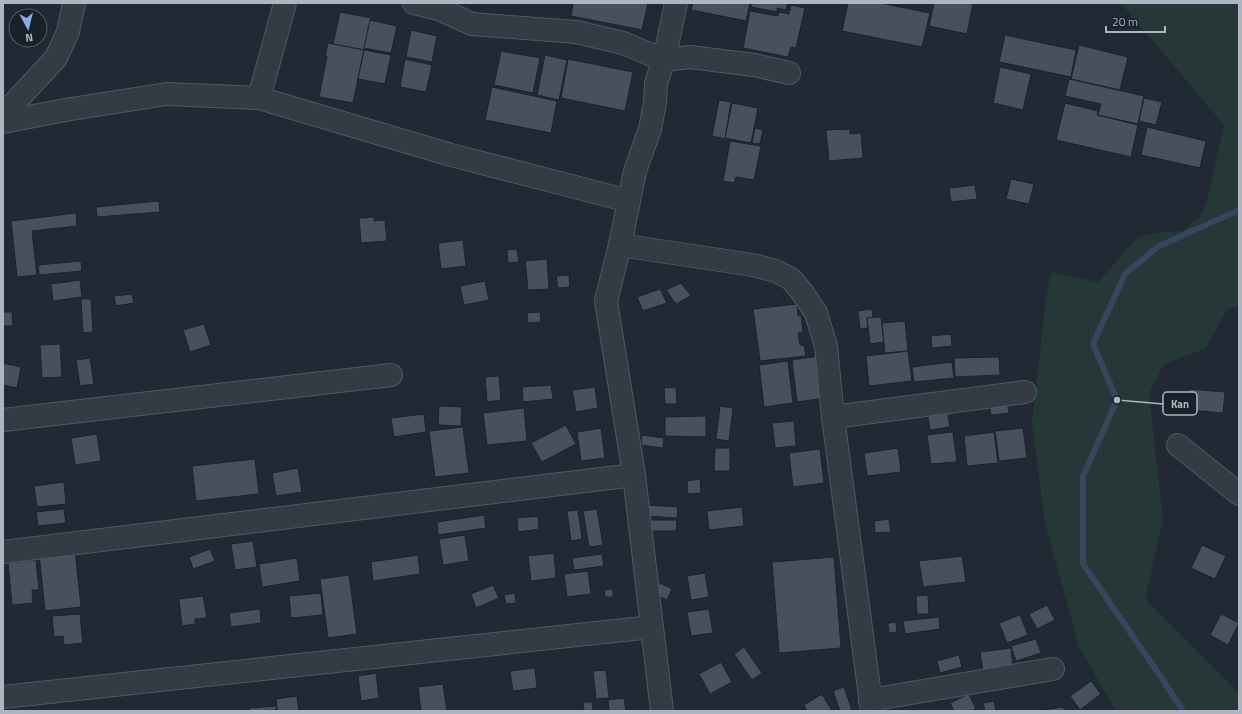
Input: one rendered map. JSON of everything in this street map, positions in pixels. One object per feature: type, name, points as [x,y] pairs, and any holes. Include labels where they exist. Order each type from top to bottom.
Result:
[{"type":"street","points":[[3,115],[56,58],[68,32],[74,3]]},
{"type":"street","points":[[259,98],[286,3]]},
{"type":"street","points":[[414,3],[439,9],[472,24],[576,32],[623,43],[664,60],[690,57],[754,65],[789,73]]},
{"type":"street","points":[[662,711],[634,475],[606,301],[620,245],[635,171],[650,129],[656,104],[656,83],[664,60],[676,3]]},
{"type":"street","points":[[3,122],[167,94],[259,98],[451,155],[629,201]]},
{"type":"street","points":[[620,245],[753,265],[776,271],[791,280],[802,292],[816,313],[826,346],[833,417],[871,705],[1053,669]]},
{"type":"street","points":[[3,420],[391,376]]},
{"type":"street","points":[[833,417],[1025,392]]},
{"type":"street","points":[[1178,445],[1239,494]]},
{"type":"street","points":[[3,552],[634,475]]},
{"type":"street","points":[[3,697],[652,627]]},
{"type":"shaded area","points":[[1121,3],[1239,3],[1239,306],[1228,308],[1205,349],[1164,364],[1149,394],[1163,520],[1145,599],[1239,693],[1239,711],[1116,711],[1079,647],[1045,523],[1032,422],[1046,299],[1051,272],[1098,282],[1138,237],[1162,232],[1183,231],[1200,217],[1208,197],[1224,125]]},
{"type":"building","points":[[573,3],[648,3],[642,30],[571,16]]},
{"type":"building","points":[[693,3],[750,3],[746,21],[691,10]]},
{"type":"building","points":[[752,3],[788,3],[786,10],[777,8],[777,12],[751,7]]},
{"type":"building","points":[[848,3],[880,3],[930,13],[922,47],[842,31]]},
{"type":"building","points":[[934,3],[973,3],[967,34],[929,26]]},
{"type":"building","points":[[791,5],[805,8],[796,48],[791,47],[788,57],[743,48],[750,11],[778,16],[779,12],[789,14]]},
{"type":"building","points":[[340,12],[371,18],[364,50],[333,44]]},
{"type":"building","points":[[370,20],[397,26],[391,53],[364,48]]},
{"type":"building","points":[[411,30],[437,36],[432,62],[406,57]]},
{"type":"building","points":[[1005,35],[1076,50],[1071,77],[999,62]]},
{"type":"building","points":[[328,43],[364,50],[353,103],[319,97]]},
{"type":"building","points":[[1079,45],[1128,57],[1120,90],[1071,79]]},
{"type":"building","points":[[364,50],[391,55],[385,84],[358,79]]},
{"type":"building","points":[[501,51],[540,58],[533,93],[494,85]]},
{"type":"building","points":[[545,55],[567,60],[559,100],[537,95]]},
{"type":"building","points":[[405,59],[432,65],[426,92],[400,87]]},
{"type":"building","points":[[568,59],[633,72],[625,111],[561,98]]},
{"type":"building","points":[[1000,67],[1031,74],[1023,110],[993,103]]},
{"type":"building","points":[[1069,79],[1144,96],[1138,124],[1098,115],[1101,104],[1065,96]]},
{"type":"building","points":[[492,87],[557,101],[551,133],[485,120]]},
{"type":"building","points":[[1144,98],[1162,102],[1156,125],[1139,121]]},
{"type":"building","points":[[719,100],[731,102],[725,139],[712,136]]},
{"type":"building","points":[[732,103],[758,108],[751,143],[725,138]]},
{"type":"building","points":[[1065,103],[1098,111],[1097,115],[1138,125],[1131,157],[1056,140]]},
{"type":"building","points":[[1147,127],[1206,141],[1200,168],[1141,155]]},
{"type":"building","points":[[755,128],[763,130],[760,144],[752,143]]},
{"type":"building","points":[[850,129],[850,134],[861,133],[863,158],[829,161],[826,130]]},
{"type":"building","points":[[730,141],[761,146],[754,180],[736,177],[734,183],[723,181]]},
{"type":"building","points":[[1011,179],[1034,184],[1029,204],[1006,199]]},
{"type":"building","points":[[975,185],[977,199],[951,202],[949,188]]},
{"type":"building","points":[[159,201],[160,212],[97,217],[96,207]]},
{"type":"building","points":[[76,213],[77,226],[32,231],[37,275],[17,277],[11,221]]},
{"type":"building","points":[[374,217],[374,221],[385,220],[387,241],[361,243],[359,218]]},
{"type":"building","points":[[463,240],[466,266],[441,269],[438,243]]},
{"type":"building","points":[[517,249],[519,262],[508,263],[507,250]]},
{"type":"building","points":[[547,259],[549,289],[528,290],[525,261]]},
{"type":"building","points":[[81,261],[82,271],[39,275],[38,265]]},
{"type":"building","points":[[569,275],[570,287],[558,288],[556,276]]},
{"type":"building","points":[[80,280],[82,297],[53,301],[51,284]]},
{"type":"building","points":[[485,281],[489,300],[464,305],[460,286]]},
{"type":"building","points":[[681,283],[691,296],[676,304],[666,290]]},
{"type":"building","points":[[660,289],[667,303],[643,311],[637,297]]},
{"type":"building","points":[[132,294],[134,303],[116,306],[114,296]]},
{"type":"building","points":[[81,299],[91,299],[93,332],[83,333]]},
{"type":"building","points":[[797,304],[798,316],[801,315],[803,332],[798,333],[800,345],[804,345],[806,356],[760,361],[753,309]]},
{"type":"building","points":[[872,309],[873,318],[867,318],[868,328],[860,329],[858,311]]},
{"type":"building","points":[[3,312],[12,312],[13,326],[3,326]]},
{"type":"building","points":[[540,312],[541,322],[528,323],[527,313]]},
{"type":"building","points":[[881,317],[884,342],[870,344],[867,318]]},
{"type":"building","points":[[905,321],[908,351],[885,353],[882,323]]},
{"type":"building","points":[[204,324],[211,345],[190,352],[183,330]]},
{"type":"building","points":[[951,334],[952,346],[932,348],[931,336]]},
{"type":"building","points":[[60,344],[62,377],[42,378],[40,345]]},
{"type":"building","points":[[908,351],[912,381],[869,386],[866,356]]},
{"type":"building","points":[[820,356],[826,398],[797,402],[792,360]]},
{"type":"building","points":[[999,357],[1000,375],[955,377],[954,358]]},
{"type":"building","points":[[90,358],[94,384],[80,386],[76,360]]},
{"type":"building","points":[[788,361],[793,403],[764,407],[759,365]]},
{"type":"building","points":[[952,362],[954,378],[914,382],[912,367]]},
{"type":"building","points":[[3,363],[21,367],[17,388],[3,385]]},
{"type":"building","points":[[499,376],[501,400],[487,402],[485,377]]},
{"type":"building","points":[[551,385],[553,399],[523,402],[522,387]]},
{"type":"building","points":[[595,387],[598,408],[576,412],[572,390]]},
{"type":"building","points":[[676,387],[677,404],[665,404],[664,388]]},
{"type":"building","points":[[1189,389],[1225,392],[1223,413],[1188,410]]},
{"type":"building","points":[[1007,401],[1009,413],[991,415],[989,403]]},
{"type":"building","points":[[439,406],[462,407],[461,426],[438,425]]},
{"type":"building","points":[[720,406],[733,408],[729,441],[716,439]]},
{"type":"building","points":[[524,408],[527,441],[487,445],[483,413]]},
{"type":"building","points":[[947,408],[950,427],[930,430],[927,410]]},
{"type":"building","points":[[424,414],[426,432],[394,437],[391,418]]},
{"type":"building","points":[[706,416],[706,437],[665,436],[665,417]]},
{"type":"building","points":[[794,421],[796,446],[775,448],[772,423]]},
{"type":"building","points":[[566,425],[576,444],[542,462],[531,443]]},
{"type":"building","points":[[463,427],[469,473],[435,477],[429,431]]},
{"type":"building","points":[[601,428],[605,458],[581,461],[577,432]]},
{"type":"building","points":[[1023,428],[1027,458],[999,461],[995,431]]},
{"type":"building","points":[[953,432],[957,462],[931,464],[927,435]]},
{"type":"building","points":[[994,432],[998,463],[967,466],[964,436]]},
{"type":"building","points":[[97,434],[101,461],[75,465],[71,438]]},
{"type":"building","points":[[642,435],[664,438],[663,448],[641,445]]},
{"type":"building","points":[[715,448],[730,448],[730,471],[714,471]]},
{"type":"building","points":[[898,448],[901,472],[867,476],[864,453]]},
{"type":"building","points":[[820,449],[824,483],[793,487],[789,453]]},
{"type":"building","points":[[255,459],[259,494],[196,501],[192,466]]},
{"type":"building","points":[[298,468],[302,492],[276,496],[272,473]]},
{"type":"building","points":[[700,479],[701,493],[688,494],[687,481]]},
{"type":"building","points":[[64,482],[66,504],[37,507],[34,486]]},
{"type":"building","points":[[647,505],[678,507],[677,518],[646,516]]},
{"type":"building","points":[[742,507],[744,526],[709,530],[707,511]]},
{"type":"building","points":[[64,509],[66,523],[38,526],[36,512]]},
{"type":"building","points":[[597,509],[603,545],[589,547],[583,511]]},
{"type":"building","points":[[578,510],[582,539],[571,541],[567,511]]},
{"type":"building","points":[[484,515],[486,528],[438,535],[437,522]]},
{"type":"building","points":[[538,516],[539,529],[518,532],[517,518]]},
{"type":"building","points":[[889,519],[891,532],[875,533],[874,521]]},
{"type":"building","points":[[651,520],[677,520],[676,531],[651,531]]},
{"type":"building","points":[[465,535],[469,561],[443,565],[439,539]]},
{"type":"building","points":[[253,541],[257,567],[235,570],[231,544]]},
{"type":"building","points":[[1202,545],[1226,556],[1215,579],[1191,568]]},
{"type":"building","points":[[210,549],[215,561],[193,569],[189,557]]},
{"type":"building","points":[[75,550],[81,607],[45,611],[39,554]]},
{"type":"building","points":[[554,553],[556,578],[531,581],[528,556]]},
{"type":"building","points":[[602,554],[604,566],[574,570],[572,558]]},
{"type":"building","points":[[418,555],[420,574],[373,581],[371,562]]},
{"type":"building","points":[[962,556],[966,582],[923,587],[919,561]]},
{"type":"building","points":[[834,557],[841,648],[779,653],[772,562]]},
{"type":"building","points":[[297,558],[300,581],[262,587],[259,564]]},
{"type":"building","points":[[36,560],[39,590],[32,590],[33,603],[12,605],[8,563]]},
{"type":"building","points":[[588,571],[591,594],[567,597],[564,574]]},
{"type":"building","points":[[705,573],[709,597],[691,600],[687,576]]},
{"type":"building","points":[[349,575],[357,634],[328,638],[320,579]]},
{"type":"building","points":[[660,583],[672,589],[667,600],[654,594]]},
{"type":"building","points":[[493,585],[499,598],[476,608],[471,594]]},
{"type":"building","points":[[613,589],[613,597],[605,597],[604,590]]},
{"type":"building","points":[[321,593],[323,615],[291,618],[289,596]]},
{"type":"building","points":[[515,593],[516,603],[506,604],[504,595]]},
{"type":"building","points":[[928,595],[929,614],[917,614],[916,596]]},
{"type":"building","points":[[203,596],[207,618],[195,619],[195,624],[182,626],[179,599]]},
{"type":"building","points":[[1047,605],[1055,620],[1037,629],[1029,614]]},
{"type":"building","points":[[260,609],[261,623],[231,627],[229,613]]},
{"type":"building","points":[[709,609],[713,633],[691,636],[687,612]]},
{"type":"building","points":[[80,614],[83,643],[64,645],[63,636],[54,637],[52,616]]},
{"type":"building","points":[[1221,614],[1239,623],[1228,645],[1210,635]]},
{"type":"building","points":[[1020,615],[1028,635],[1007,643],[999,623]]},
{"type":"building","points":[[939,617],[940,629],[905,634],[903,621]]},
{"type":"building","points":[[896,622],[897,632],[889,633],[888,623]]},
{"type":"building","points":[[1036,639],[1041,653],[1016,661],[1011,646]]},
{"type":"building","points":[[744,647],[762,673],[752,680],[734,654]]},
{"type":"building","points":[[1011,648],[1013,669],[983,672],[980,652]]},
{"type":"building","points":[[959,655],[962,667],[940,673],[937,661]]},
{"type":"building","points":[[721,662],[732,682],[710,694],[699,674]]},
{"type":"building","points":[[535,668],[537,688],[513,691],[510,671]]},
{"type":"building","points":[[606,670],[609,698],[596,699],[593,671]]},
{"type":"building","points":[[376,673],[379,698],[361,701],[358,676]]},
{"type":"building","points":[[1091,681],[1101,694],[1080,710],[1070,696]]},
{"type":"building","points":[[443,684],[447,711],[421,711],[418,687]]},
{"type":"building","points":[[844,687],[852,710],[849,711],[840,711],[833,691]]},
{"type":"building","points":[[822,694],[832,711],[807,711],[804,705]]},
{"type":"building","points":[[969,694],[976,709],[970,711],[954,711],[950,703]]},
{"type":"building","points":[[297,696],[299,711],[277,711],[276,699]]},
{"type":"building","points":[[624,698],[626,711],[609,711],[608,700]]},
{"type":"building","points":[[994,701],[996,711],[985,711],[983,703]]},
{"type":"building","points":[[583,702],[592,702],[593,711],[584,711]]},
{"type":"building","points":[[276,706],[276,711],[249,711],[249,708]]},
{"type":"building","points":[[1064,707],[1064,711],[1035,711]]},
{"type":"waterway","points":[[1183,711],[1083,564],[1083,476],[1117,400],[1093,344],[1125,274],[1159,246],[1239,209]]},
{"type":"place","name":"Kan","points":[[1117,400]]}]
